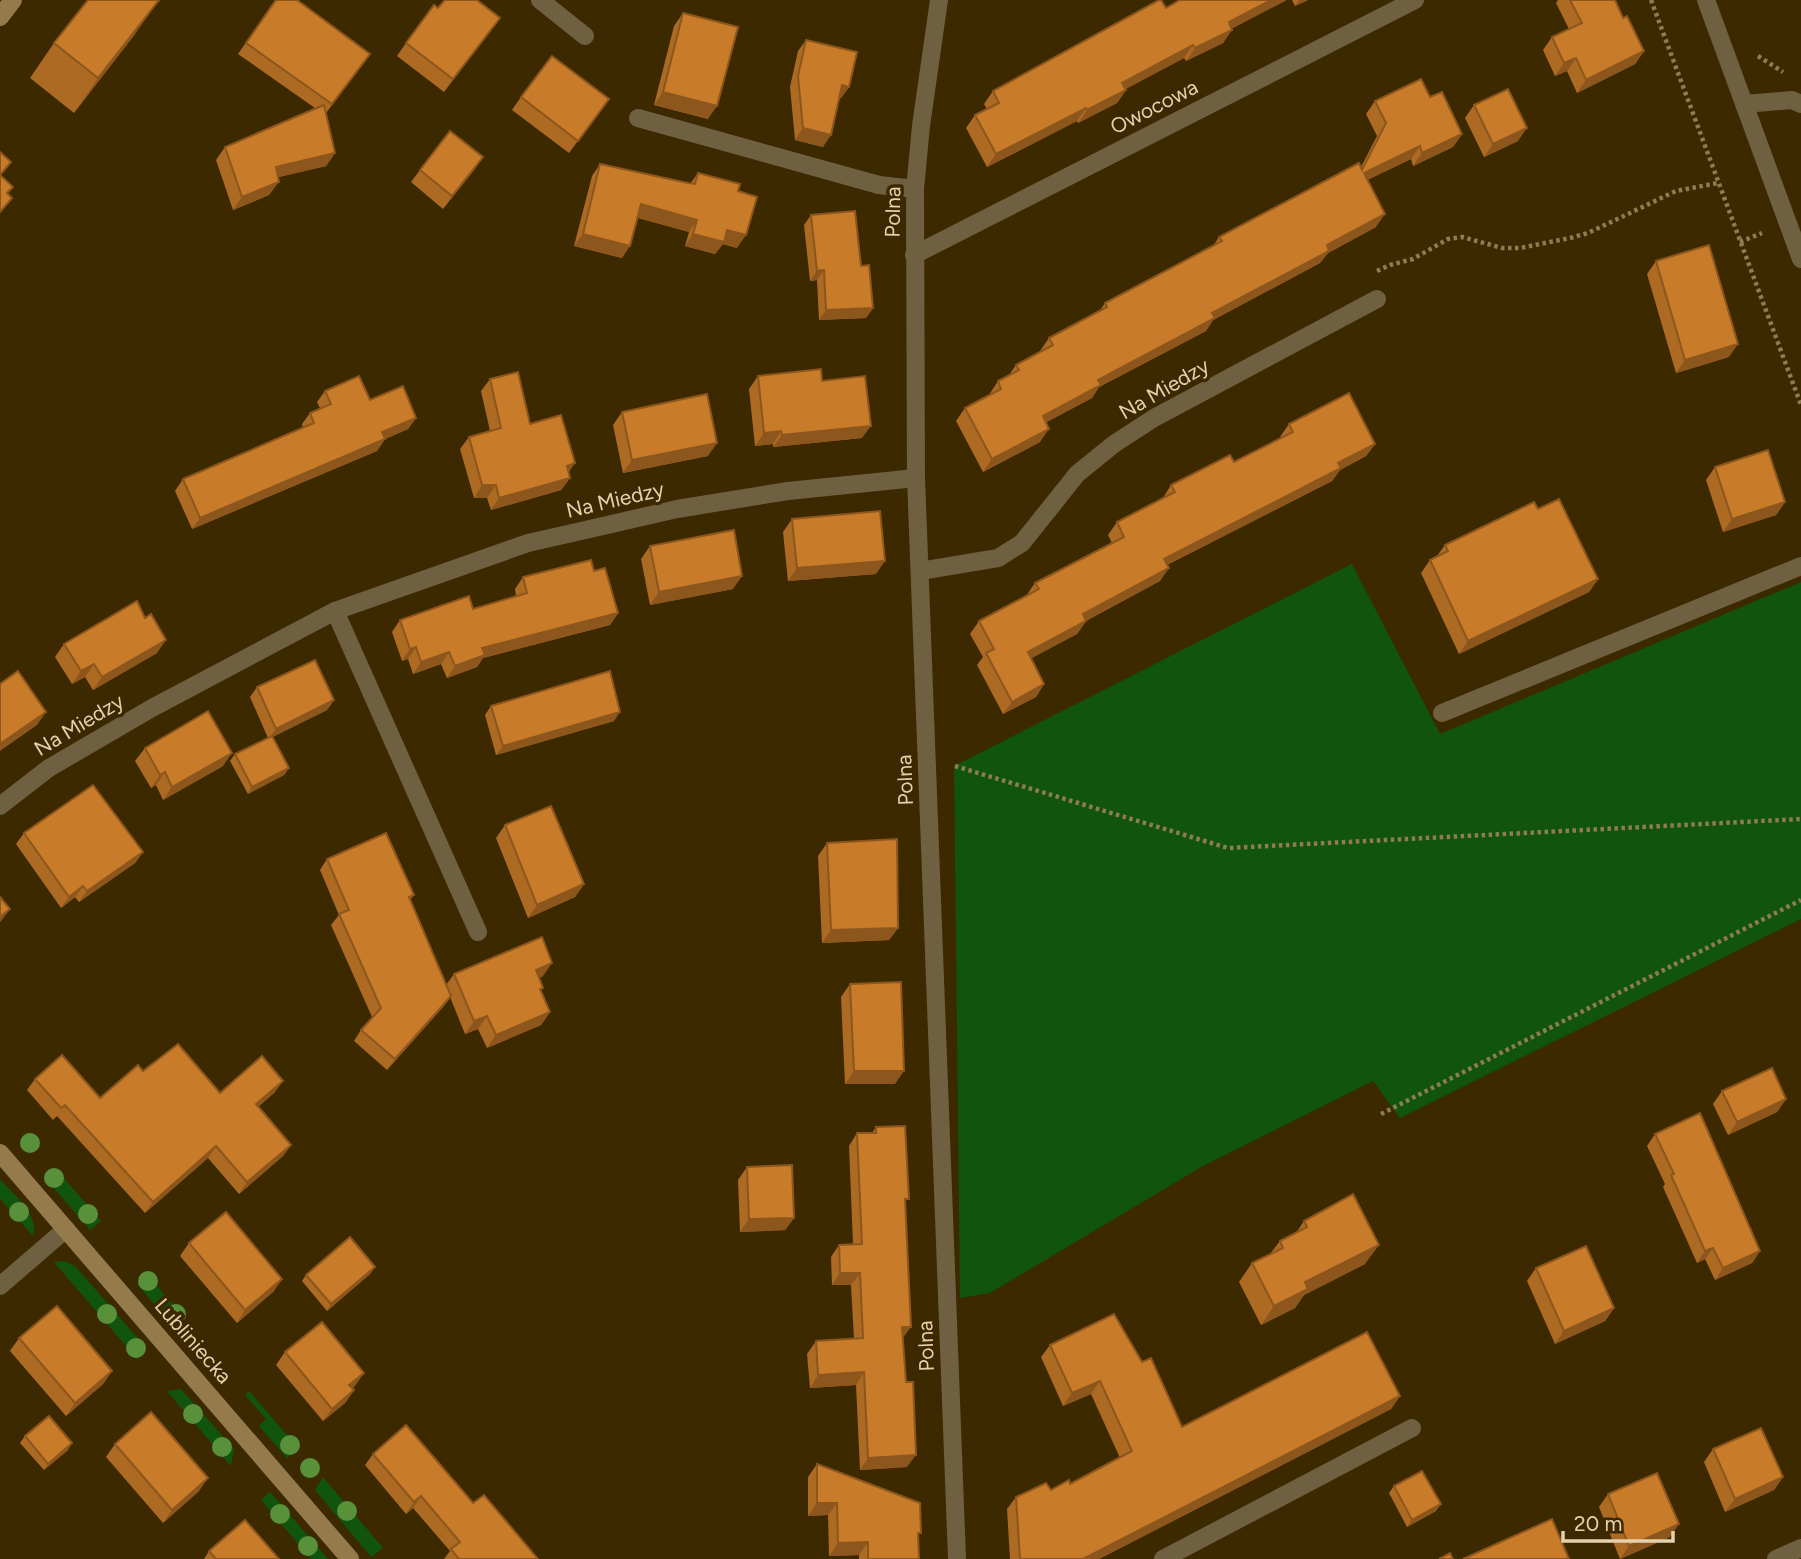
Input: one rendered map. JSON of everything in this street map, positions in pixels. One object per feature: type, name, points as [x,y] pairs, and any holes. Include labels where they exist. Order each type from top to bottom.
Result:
[{"type":"street","points":[[0,17],[13,0]]},
{"type":"street","points":[[540,0],[585,36]]},
{"type":"street","name":"Polna","points":[[939,0],[915,189],[916,478],[957,1559]]},
{"type":"street","name":"Owocowa","points":[[915,255],[1415,0]]},
{"type":"street","points":[[1706,0],[1801,260]]},
{"type":"street","points":[[1744,104],[1792,100],[1801,104]]},
{"type":"street","points":[[638,118],[879,185],[915,189]]},
{"type":"street","name":"Na Miedzy","points":[[920,571],[998,558],[1022,543],[1077,474],[1114,444],[1154,418],[1377,299]]},
{"type":"street","name":"Na Miedzy","points":[[0,806],[49,768],[152,708],[335,611],[528,543],[628,520],[788,491],[916,478]]},
{"type":"street","points":[[1442,713],[1801,566]]},
{"type":"street","points":[[335,611],[478,932]]},
{"type":"street","name":"Lubliniecka","points":[[0,1153],[350,1559]]},
{"type":"street","points":[[0,1286],[66,1229]]},
{"type":"street","points":[[1163,1559],[1412,1428]]},
{"type":"street","points":[[1776,1559],[1801,1548]]},
{"type":"path","points":[[1651,0],[1801,405]]},
{"type":"path","points":[[1756,55],[1789,76]]},
{"type":"path","points":[[1390,264],[1413,259],[1448,239],[1462,237],[1502,248],[1520,248],[1570,238],[1588,233],[1676,191],[1718,183]]},
{"type":"path","points":[[1741,243],[1766,231]]},
{"type":"path","points":[[947,763],[1228,848],[1801,819]]},
{"type":"path","points":[[1381,1114],[1801,900]]},
{"type":"green space","points":[[1352,564],[1440,734],[1801,582],[1801,919],[1400,1118],[1373,1081],[1203,1166],[990,1293],[960,1298],[954,766]]},
{"type":"green space","points":[[56,1169],[101,1221],[90,1230],[45,1178]]},
{"type":"green space","points":[[0,1179],[29,1213],[33,1220],[33,1236],[0,1199]]},
{"type":"green space","points":[[64,1261],[75,1266],[142,1343],[138,1360],[54,1262]]},
{"type":"green space","points":[[147,1275],[182,1314],[171,1324],[137,1284]]},
{"type":"green space","points":[[181,1389],[234,1449],[231,1466],[167,1391]]},
{"type":"green space","points":[[249,1391],[299,1449],[287,1458],[259,1426],[266,1419],[245,1395]]},
{"type":"green space","points":[[323,1477],[383,1548],[371,1557],[315,1490]]},
{"type":"green space","points":[[270,1492],[328,1559],[311,1559],[261,1500]]},
{"type":"building","points":[[88,0],[159,0],[98,78],[54,43]]},
{"type":"building","points":[[276,0],[297,0],[370,54],[332,104],[246,43]]},
{"type":"building","points":[[445,0],[477,0],[500,18],[453,79],[406,43],[434,5],[438,8]]},
{"type":"building","points":[[1159,0],[1166,8],[1180,0],[1271,0],[1229,22],[1232,30],[1195,48],[1193,45],[1122,83],[1126,90],[996,154],[975,115],[999,103],[993,91]]},
{"type":"building","points":[[1570,0],[1615,0],[1623,18],[1627,16],[1644,51],[1586,80],[1576,58],[1564,63],[1552,37],[1582,23]]},
{"type":"building","points":[[683,13],[738,27],[717,106],[663,92]]},
{"type":"building","points":[[806,40],[857,52],[849,87],[842,85],[831,135],[803,128],[798,76]]},
{"type":"building","points":[[552,56],[609,99],[578,141],[521,97]]},
{"type":"building","points":[[1421,79],[1430,97],[1442,92],[1462,134],[1422,153],[1420,146],[1364,173],[1385,214],[1327,245],[1329,251],[1212,313],[1215,318],[1098,380],[1101,385],[1043,416],[1049,429],[992,459],[965,408],[1001,389],[998,381],[1019,370],[1016,365],[1053,345],[1049,338],[1107,307],[1105,303],[1222,241],[1219,237],[1359,163],[1362,170],[1386,123],[1375,101]]},
{"type":"building","points":[[1508,89],[1527,128],[1493,144],[1474,105]]},
{"type":"building","points":[[324,105],[335,153],[276,167],[279,182],[242,197],[225,147]]},
{"type":"building","points":[[450,131],[483,157],[452,196],[420,170]]},
{"type":"building","points":[[0,152],[11,162],[0,175]]},
{"type":"building","points":[[600,164],[695,184],[698,173],[740,184],[738,191],[757,197],[746,235],[727,230],[724,242],[693,234],[697,220],[641,204],[630,246],[583,234]]},
{"type":"building","points":[[0,175],[13,187],[7,193],[12,198],[0,212]]},
{"type":"building","points":[[855,211],[861,266],[869,265],[873,308],[826,310],[824,270],[817,271],[811,215]]},
{"type":"building","points":[[1709,245],[1738,344],[1685,360],[1656,261]]},
{"type":"building","points":[[821,369],[822,381],[865,376],[871,426],[782,435],[781,431],[764,433],[758,376]]},
{"type":"building","points":[[518,372],[530,424],[561,415],[575,463],[567,466],[570,478],[499,498],[496,485],[482,485],[469,437],[501,428],[490,379]]},
{"type":"building","points":[[359,376],[370,400],[403,386],[416,418],[382,432],[385,439],[200,518],[183,479],[314,423],[310,413],[331,404],[325,391]]},
{"type":"building","points":[[1349,393],[1375,444],[1338,463],[1341,468],[1164,559],[1169,568],[1083,614],[1086,621],[1028,652],[1044,684],[1012,702],[986,653],[994,649],[979,621],[1039,589],[1035,583],[1124,537],[1117,522],[1175,492],[1171,485],[1230,455],[1234,462],[1293,432],[1289,424]]},
{"type":"building","points":[[707,394],[717,443],[632,460],[622,412]]},
{"type":"building","points":[[1768,450],[1785,502],[1732,519],[1715,467]]},
{"type":"building","points":[[1559,499],[1598,579],[1468,641],[1430,560],[1448,551],[1445,545],[1534,502],[1538,509]]},
{"type":"building","points":[[880,511],[885,561],[797,568],[792,519]]},
{"type":"building","points":[[734,530],[742,576],[659,592],[650,546]]},
{"type":"building","points":[[591,560],[594,571],[605,568],[618,613],[482,648],[485,655],[455,666],[449,652],[421,662],[416,647],[410,649],[400,620],[469,596],[473,609],[527,593],[523,577]]},
{"type":"building","points":[[137,601],[145,618],[151,614],[166,640],[102,677],[94,664],[81,671],[64,644]]},
{"type":"building","points":[[315,660],[334,700],[276,729],[257,687]]},
{"type":"building","points":[[18,671],[46,712],[0,744],[0,684]]},
{"type":"building","points":[[610,671],[620,712],[503,746],[491,706]]},
{"type":"building","points":[[208,711],[232,753],[172,787],[165,772],[160,775],[145,748]]},
{"type":"building","points":[[272,736],[289,768],[252,787],[235,754]]},
{"type":"building","points":[[93,785],[143,852],[87,891],[83,886],[69,897],[24,833]]},
{"type":"building","points":[[551,806],[584,884],[537,905],[505,825]]},
{"type":"building","points":[[386,833],[414,895],[409,897],[451,996],[395,1059],[361,1030],[381,1008],[339,914],[349,910],[327,859]]},
{"type":"building","points":[[897,839],[898,928],[831,930],[827,843]]},
{"type":"building","points":[[0,897],[10,909],[0,917]]},
{"type":"building","points":[[542,937],[552,963],[536,970],[543,988],[540,989],[550,1012],[496,1035],[487,1016],[474,1021],[454,974]]},
{"type":"building","points":[[901,982],[904,1071],[854,1071],[850,984]]},
{"type":"building","points":[[178,1044],[220,1093],[262,1056],[283,1081],[256,1104],[291,1145],[247,1182],[216,1146],[153,1202],[65,1105],[61,1108],[35,1079],[62,1055],[100,1098],[138,1065],[143,1071]]},
{"type":"building","points":[[1772,1068],[1786,1099],[1737,1122],[1722,1091]]},
{"type":"building","points":[[1700,1113],[1760,1251],[1723,1268],[1713,1248],[1705,1251],[1655,1134]]},
{"type":"building","points":[[905,1126],[909,1199],[905,1199],[911,1327],[902,1327],[906,1382],[913,1382],[916,1455],[868,1458],[864,1372],[818,1375],[816,1341],[863,1338],[860,1273],[840,1273],[839,1245],[862,1244],[857,1133],[876,1133],[876,1127]]},
{"type":"building","points":[[792,1165],[794,1218],[749,1219],[747,1167]]},
{"type":"building","points":[[1353,1194],[1379,1245],[1305,1282],[1308,1289],[1274,1306],[1252,1263],[1283,1248],[1280,1241],[1307,1227],[1304,1221]]},
{"type":"building","points":[[226,1212],[282,1279],[245,1310],[189,1243]]},
{"type":"building","points":[[350,1237],[375,1267],[331,1304],[306,1275]]},
{"type":"building","points":[[1586,1246],[1614,1308],[1564,1331],[1536,1268]]},
{"type":"building","points":[[57,1306],[112,1371],[75,1403],[19,1338]]},
{"type":"building","points":[[1114,1314],[1142,1362],[1151,1358],[1182,1427],[1367,1332],[1400,1396],[1083,1559],[1020,1559],[1016,1497],[1046,1483],[1051,1490],[1069,1480],[1070,1484],[1132,1451],[1100,1381],[1072,1393],[1050,1345]]},
{"type":"building","points":[[322,1322],[364,1373],[349,1385],[354,1390],[332,1409],[285,1352]]},
{"type":"building","points":[[151,1412],[208,1478],[172,1510],[115,1444]]},
{"type":"building","points":[[49,1416],[72,1443],[48,1464],[25,1436]]},
{"type":"building","points":[[406,1425],[473,1503],[484,1495],[538,1559],[459,1559],[451,1549],[460,1542],[421,1496],[414,1502],[373,1454]]},
{"type":"building","points":[[1761,1428],[1783,1477],[1735,1499],[1713,1449]]},
{"type":"building","points":[[817,1464],[920,1503],[919,1559],[868,1559],[868,1542],[838,1543],[837,1503],[817,1503]]},
{"type":"building","points":[[1422,1471],[1441,1504],[1412,1520],[1394,1486]]},
{"type":"building","points":[[1657,1473],[1679,1524],[1629,1546],[1608,1494]]},
{"type":"building","points":[[1552,1519],[1569,1559],[1463,1559]]},
{"type":"building","points":[[245,1520],[279,1559],[216,1559],[209,1551]]},
{"type":"building","points":[[1450,1553],[1453,1559],[1439,1559]]}]
